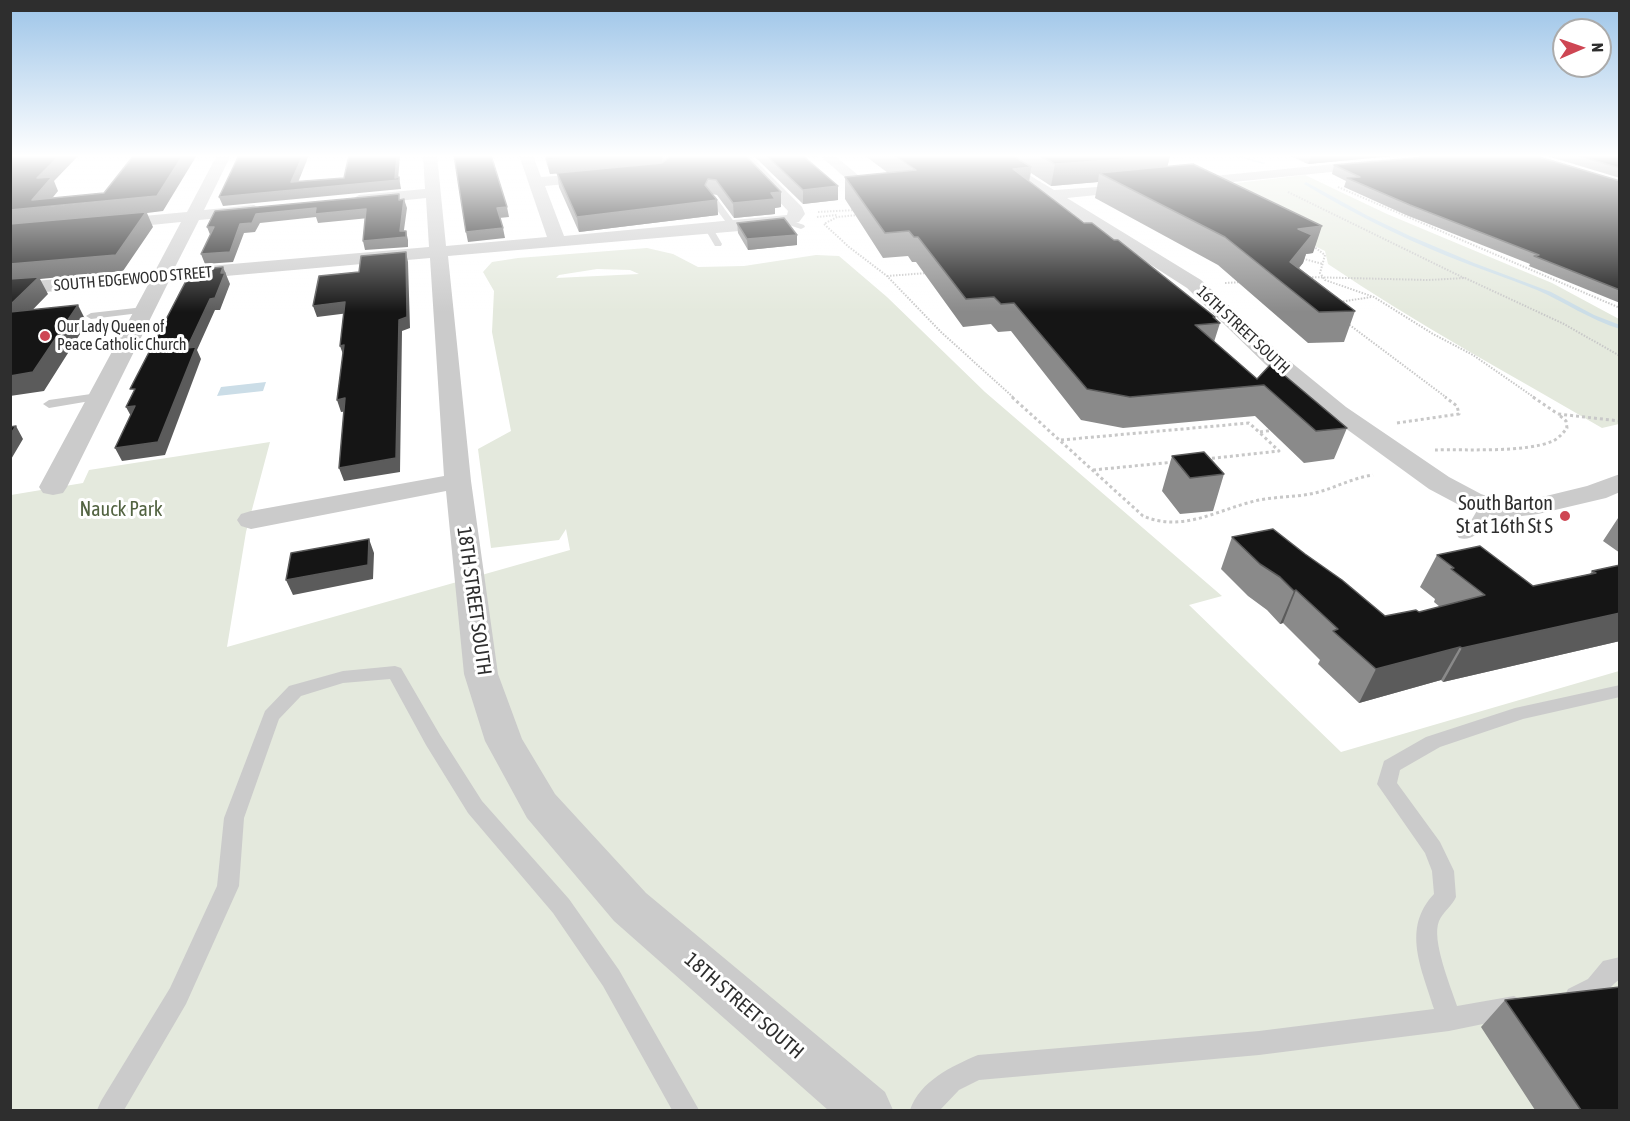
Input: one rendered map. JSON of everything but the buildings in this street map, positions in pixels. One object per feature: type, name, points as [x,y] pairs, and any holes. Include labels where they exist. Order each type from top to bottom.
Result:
[{"type":"street","points":[[53,487],[197,207]]},
{"type":"street","name":"18TH STREET SOUTH","points":[[434,207],[458,481],[482,674],[504,741],[541,807],[630,907],[867,1110]]},
{"type":"street","points":[[546,207],[558,243]]},
{"type":"street","points":[[793,207],[799,219]]},
{"type":"street","name":"16TH STREET SOUTH","points":[[1067,207],[1091,227],[1194,284],[1273,359],[1338,412],[1439,483],[1471,500],[1491,506]]},
{"type":"street","points":[[93,225],[266,209]]},
{"type":"street","name":"SOUTH EDGEWOOD STREET","points":[[10,289],[558,243],[713,236],[734,227],[799,219]]},
{"type":"street","points":[[251,520],[458,481]]},
{"type":"street","points":[[1491,506],[1514,509],[1538,506],[1596,492],[1620,482]]},
{"type":"lane","points":[[719,207],[734,227]]},
{"type":"lane","points":[[91,316],[144,310]]},
{"type":"lane","points":[[49,404],[98,397]]},
{"type":"lane","points":[[1464,535],[1474,529],[1491,506]]},
{"type":"lane","points":[[110,1110],[178,996],[228,886],[234,818],[271,716],[295,691],[343,677],[395,672],[433,740],[475,807],[561,906],[611,978],[686,1110]]},
{"type":"lane","points":[[1449,1019],[1431,962],[1427,924],[1433,910],[1445,897],[1443,871],[1433,848],[1387,784],[1391,766],[1433,742],[1510,716],[1620,691]]},
{"type":"lane","points":[[923,1110],[950,1081],[978,1068],[1259,1043],[1449,1019],[1584,996],[1600,986],[1611,969],[1620,968]]},
{"type":"path","points":[[1319,207],[1564,324],[1620,356]]},
{"type":"path","points":[[1382,207],[1472,244],[1552,282],[1620,308]]},
{"type":"path","points":[[799,219],[858,210]]},
{"type":"path","points":[[799,219],[865,212]]},
{"type":"path","points":[[860,214],[837,217],[824,224],[849,247],[887,276],[940,332],[1143,516],[1158,522],[1176,523],[1206,518],[1252,501],[1316,493],[1354,478],[1373,475]]},
{"type":"path","points":[[1472,244],[1483,242]]},
{"type":"path","points":[[1308,244],[1324,255],[1325,261],[1319,271],[1320,276]]},
{"type":"path","points":[[1294,256],[1323,264]]},
{"type":"path","points":[[887,276],[933,272]]},
{"type":"path","points":[[1298,278],[1320,276],[1428,280],[1465,278]]},
{"type":"path","points":[[1320,276],[1332,284],[1371,297],[1473,355],[1566,421],[1567,429],[1551,442],[1534,445],[1434,450]]},
{"type":"path","points":[[1194,284],[1244,282]]},
{"type":"path","points":[[1339,309],[1337,303],[1371,297]]},
{"type":"path","points":[[1347,323],[1457,406],[1459,414],[1395,423]]},
{"type":"path","points":[[1558,414],[1620,421]]},
{"type":"path","points":[[1060,440],[1249,423],[1279,451],[1198,459]]},
{"type":"path","points":[[1259,432],[1280,430]]},
{"type":"path","points":[[1093,470],[1174,462]]},
{"type":"green space","points":[[1235,207],[1373,207],[1552,283],[1619,319],[1619,424],[1602,428],[1429,328],[1328,264],[1325,251]]},
{"type":"green space","name":"Nauck Park","points":[[647,248],[673,254],[698,267],[744,266],[816,255],[839,256],[887,297],[985,392],[1222,596],[1189,605],[1341,752],[1619,671],[1619,1110],[11,1110],[11,495],[83,483],[89,470],[270,442],[246,532],[227,647],[570,550],[566,529],[559,540],[491,548],[478,449],[511,431],[492,332],[494,291],[483,272],[492,262]],"holes":[[[597,269],[630,270],[639,274],[556,278],[559,275]]]},
{"type":"water","points":[[266,382],[263,391],[217,396],[221,387]]},
{"type":"waterway","points":[[1348,207],[1429,247],[1530,285],[1620,327]]},
{"type":"place","name":"Our Lady Queen of Peace Catholic Church","points":[[45,336]]},
{"type":"place","name":"South Barton St at 16th St S","points":[[1565,516]]}]
